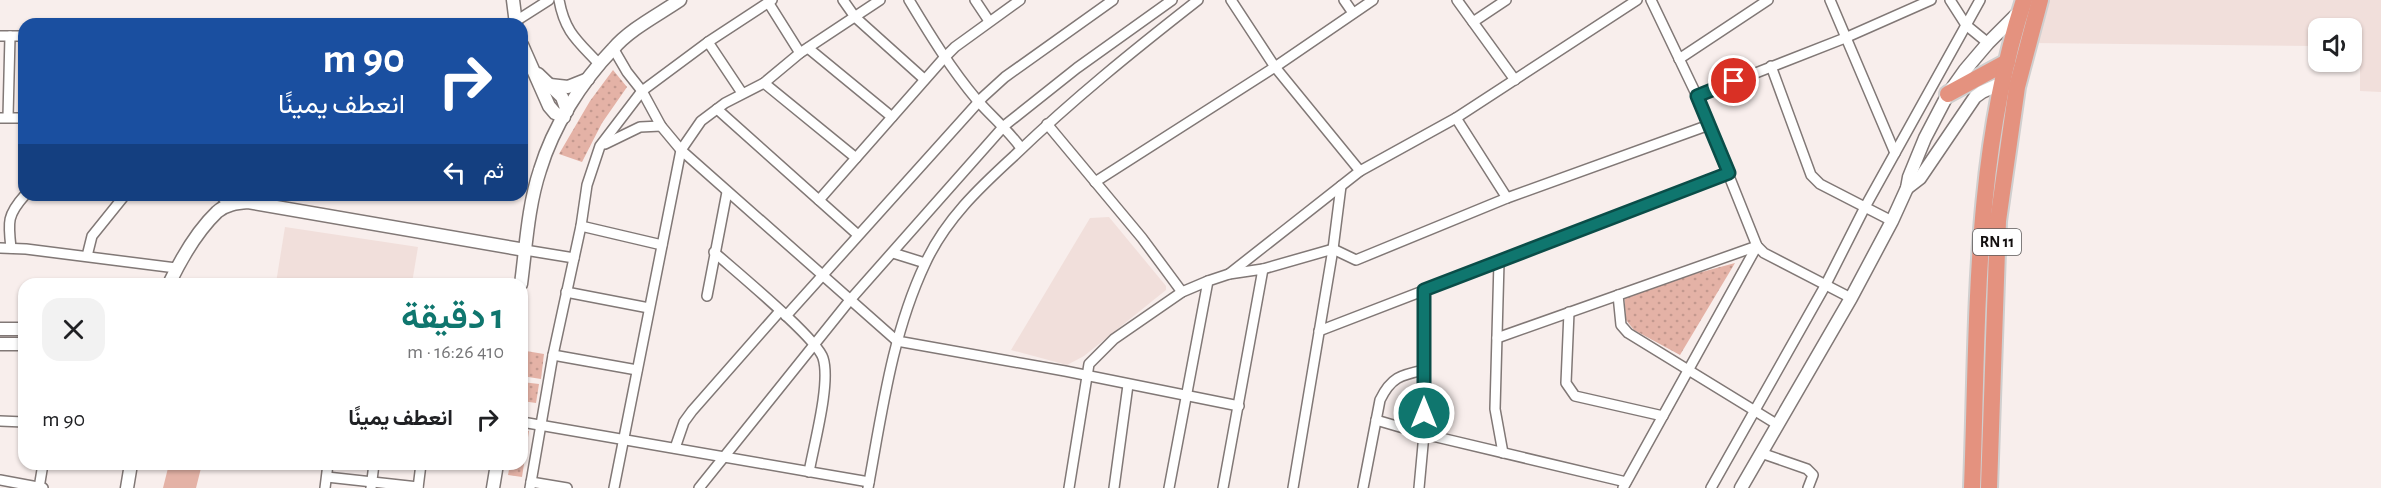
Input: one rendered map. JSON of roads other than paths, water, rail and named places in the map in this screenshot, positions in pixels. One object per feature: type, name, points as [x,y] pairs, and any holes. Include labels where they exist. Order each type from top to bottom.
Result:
[{"type":"highway","name":"RN 11","points":[[1989,488],[1998,221],[2004,164],[2017,87],[2040,0]]},
{"type":"highway","name":"RN 11","points":[[1972,488],[1984,208],[2002,83],[2022,6]]},
{"type":"highway","points":[[1948,94],[2007,62]]},
{"type":"street","points":[[513,0],[515,18]]},
{"type":"street","points":[[522,18],[549,0]]},
{"type":"street","points":[[559,0],[562,19],[571,33],[600,65]]},
{"type":"street","points":[[522,278],[540,169],[565,114],[613,48],[680,0]]},
{"type":"street","points":[[843,0],[855,17],[924,79]]},
{"type":"street","points":[[614,488],[681,150],[701,121],[717,108],[764,82],[804,51],[880,0]]},
{"type":"street","points":[[909,0],[944,58],[979,102],[1004,126],[1021,148]]},
{"type":"street","points":[[975,0],[989,21]]},
{"type":"street","points":[[819,200],[944,58],[989,21],[1020,0]]},
{"type":"street","points":[[675,448],[684,422],[692,411],[822,275],[979,102],[1005,77],[1113,0]]},
{"type":"street","points":[[699,488],[722,456],[850,300],[1004,126],[1077,68],[1172,0]]},
{"type":"street","points":[[528,423],[722,456],[868,485],[902,322],[925,263],[944,228],[966,202],[1047,124],[1126,56],[1198,0]]},
{"type":"street","points":[[1231,0],[1275,67],[1360,171]]},
{"type":"street","points":[[1344,0],[1353,13]]},
{"type":"street","points":[[1095,182],[1275,67],[1372,0]]},
{"type":"street","points":[[1457,0],[1515,80]]},
{"type":"street","points":[[1473,22],[1506,0]]},
{"type":"street","points":[[1229,274],[1360,171],[1456,118],[1637,0]]},
{"type":"street","points":[[1651,0],[1697,96],[1756,246],[1764,253],[1851,298]]},
{"type":"street","points":[[1679,59],[1768,0]]},
{"type":"street","points":[[1830,0],[1894,153]]},
{"type":"street","points":[[1697,96],[1845,38],[1931,0]]},
{"type":"street","points":[[1950,0],[1966,25],[1988,43]]},
{"type":"street","points":[[1711,488],[1825,286],[1894,153],[1980,0]]},
{"type":"street","points":[[567,488],[530,485],[553,355],[587,185],[600,146],[642,91],[708,42],[770,1],[804,51],[892,117]]},
{"type":"street","points":[[1741,488],[1851,298],[1892,221],[1925,138],[1948,94],[1965,70],[2022,6]]},
{"type":"street","points":[[0,36],[18,36]]},
{"type":"street","points":[[4,117],[10,36]]},
{"type":"street","points":[[708,42],[742,93]]},
{"type":"street","points":[[613,48],[627,72],[642,91],[661,126],[681,150],[897,341],[1239,406]]},
{"type":"street","points":[[528,58],[546,88],[552,109],[565,114]]},
{"type":"street","points":[[1771,66],[1812,175],[1820,184],[1892,221]]},
{"type":"street","points":[[546,88],[568,87],[583,82],[591,76]]},
{"type":"street","points":[[764,82],[856,158]]},
{"type":"street","points":[[1907,188],[1920,178],[1976,97],[2002,83]]},
{"type":"street","points":[[546,88],[554,134]]},
{"type":"street","points":[[717,108],[858,235]]},
{"type":"street","points":[[1456,118],[1507,198]]},
{"type":"street","points":[[1047,124],[1169,272],[1182,292]]},
{"type":"street","points":[[1069,488],[1089,364],[1114,339],[1182,292],[1208,280],[1229,274],[1263,269],[1333,249],[1356,260],[1507,198],[1709,125]]},
{"type":"street","points":[[600,146],[640,127],[661,126]]},
{"type":"street","points":[[1319,331],[1729,173]]},
{"type":"street","points":[[1293,488],[1333,249],[1341,186]]},
{"type":"street","points":[[706,296],[727,192]]},
{"type":"street","points":[[11,248],[8,221],[20,201]]},
{"type":"street","points":[[87,256],[92,236],[120,201]]},
{"type":"street","points":[[172,278],[196,237],[224,201],[233,204],[248,202],[574,258]]},
{"type":"street","points":[[580,226],[662,245]]},
{"type":"street","points":[[1497,338],[1756,246]]},
{"type":"street","points":[[1376,420],[1624,485],[1756,246]]},
{"type":"street","points":[[0,248],[87,256],[177,268]]},
{"type":"street","points":[[714,252],[783,314],[823,356],[825,385],[809,472]]},
{"type":"street","points":[[893,253],[925,263]]},
{"type":"street","points":[[1499,262],[1495,409],[1503,453]]},
{"type":"street","points":[[1223,488],[1263,269]]},
{"type":"street","points":[[1169,488],[1208,280]]},
{"type":"street","points":[[1419,488],[1424,434],[1424,290]]},
{"type":"street","points":[[566,292],[649,308]]},
{"type":"street","points":[[1618,295],[1621,325],[1629,333],[1778,425]]},
{"type":"street","points":[[1569,312],[1566,383],[1569,391],[1575,396],[1663,416]]},
{"type":"street","points":[[0,329],[18,329]]},
{"type":"street","points":[[0,344],[18,344]]},
{"type":"street","points":[[553,355],[637,370]]},
{"type":"street","points":[[1363,488],[1380,400],[1386,387],[1395,378],[1424,370]]},
{"type":"street","points":[[1114,488],[1128,385]]},
{"type":"street","points":[[0,420],[18,422]]},
{"type":"street","points":[[1761,453],[1807,469],[1814,475],[1808,488]]},
{"type":"street","points":[[0,480],[40,488],[42,470]]},
{"type":"street","points":[[127,488],[130,470]]},
{"type":"street","points":[[325,488],[328,470]]},
{"type":"street","points":[[372,485],[373,470]]},
{"type":"street","points":[[327,477],[372,485],[418,488],[420,470]]},
{"type":"street","points":[[494,488],[496,470]]}]
